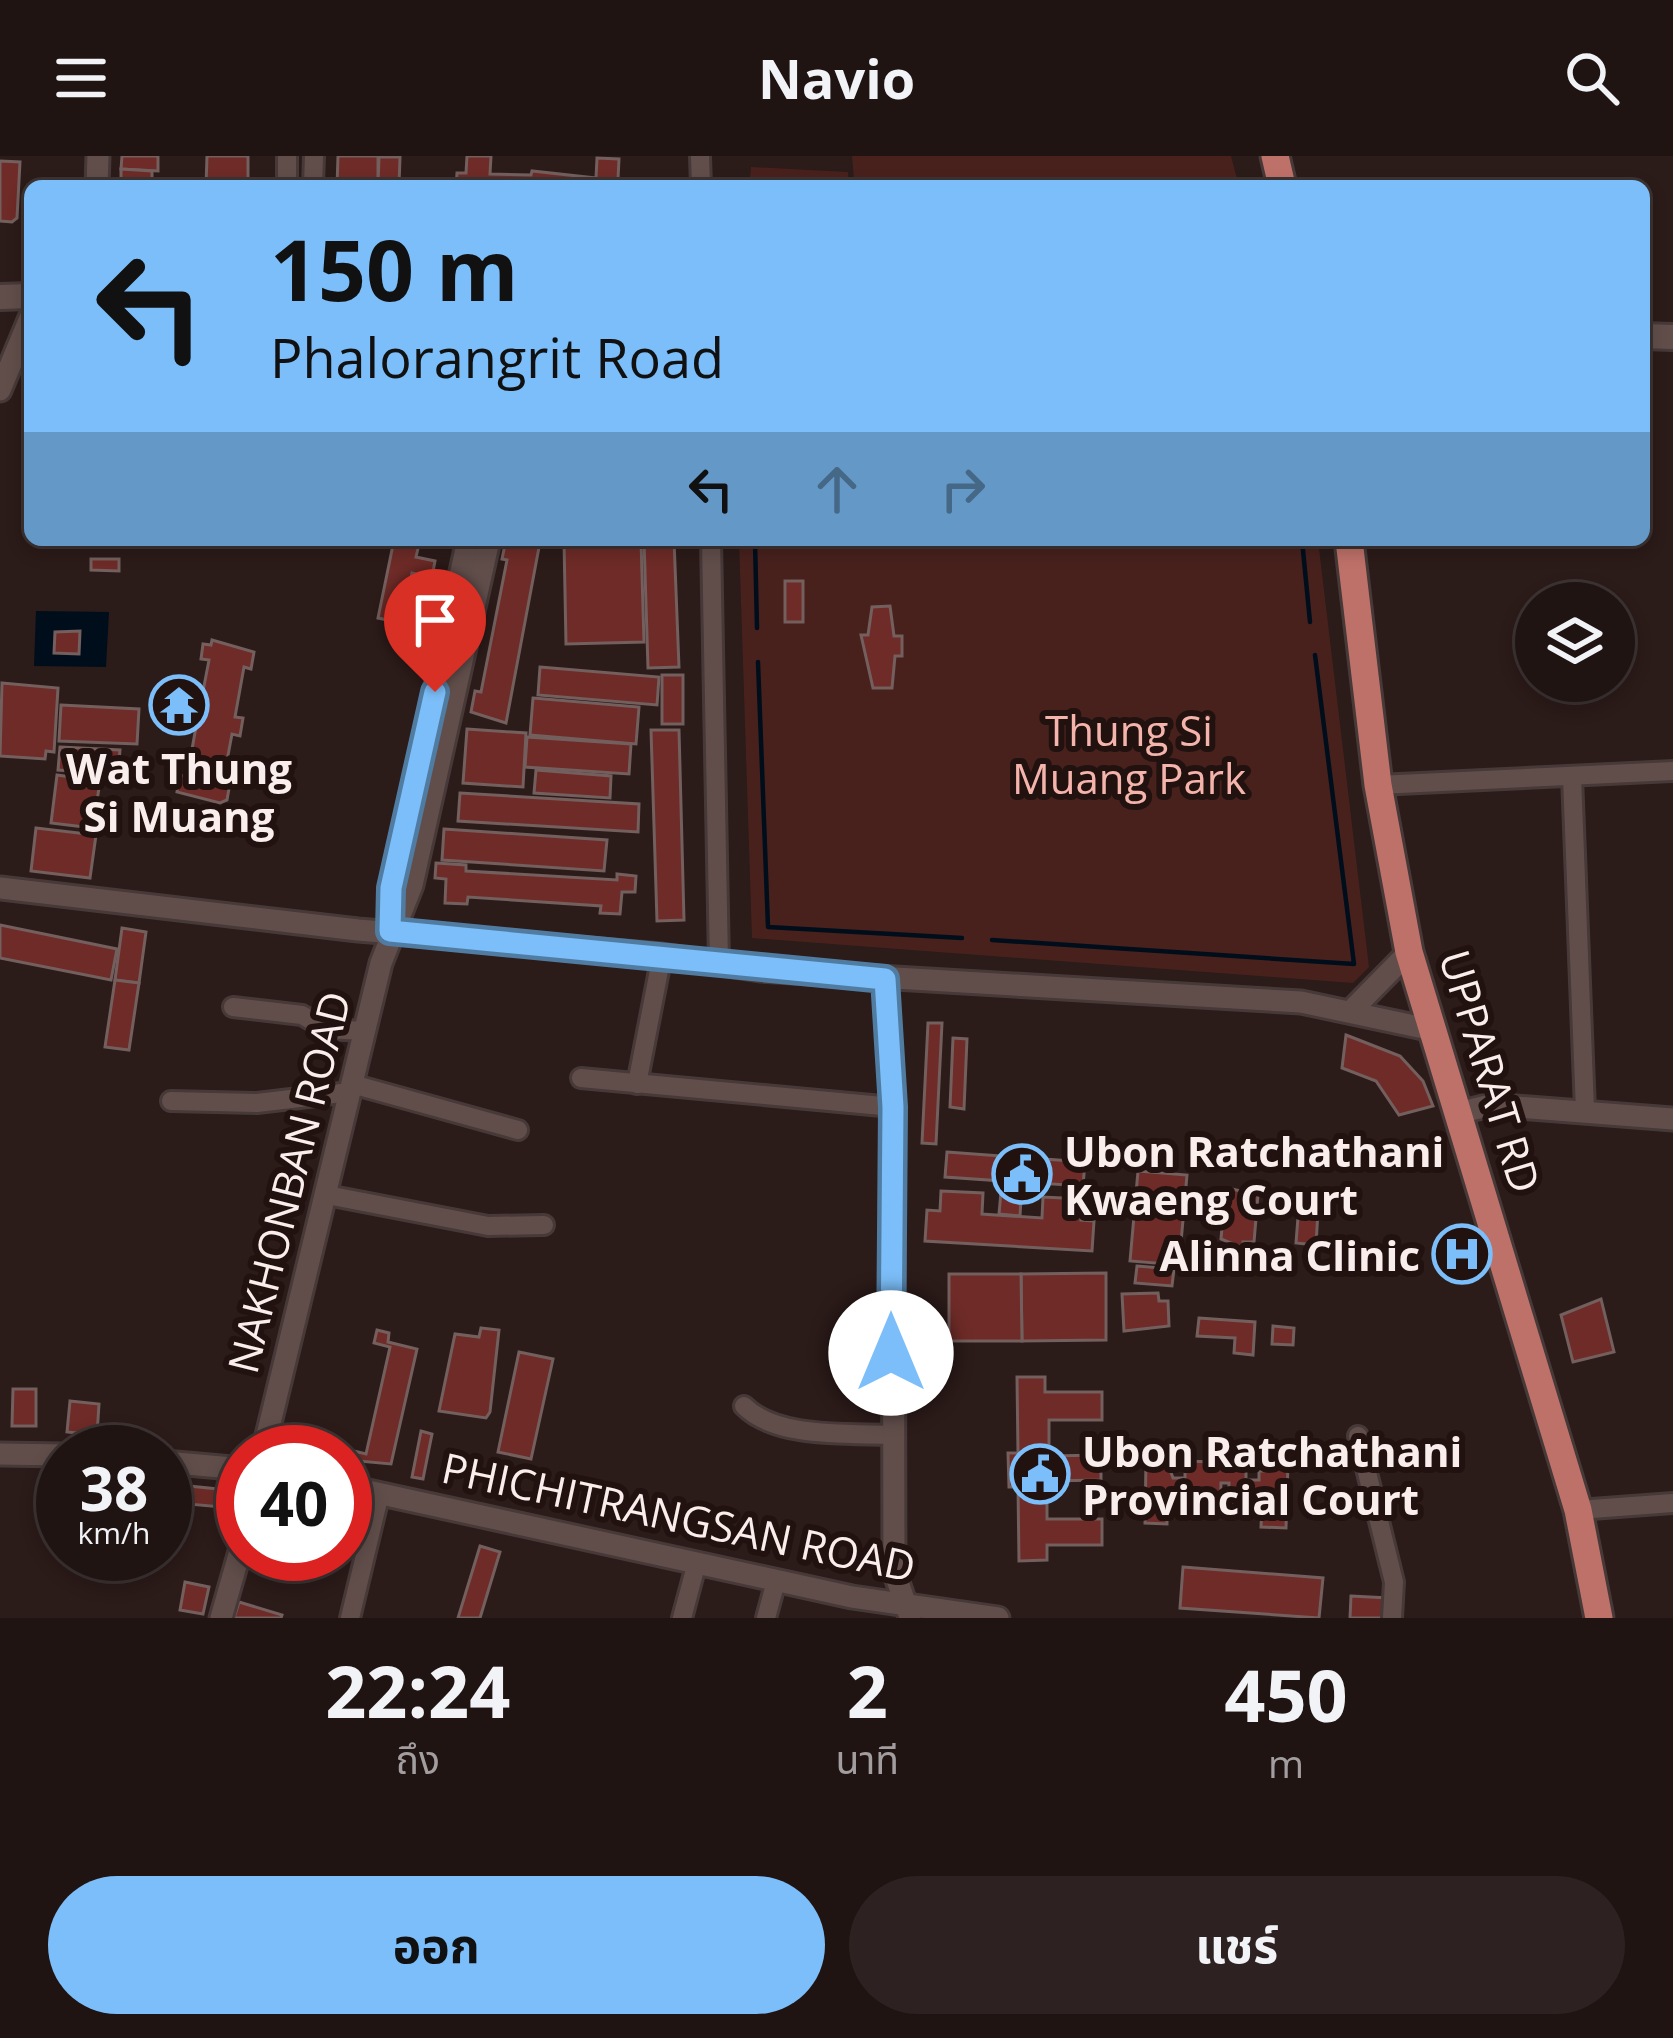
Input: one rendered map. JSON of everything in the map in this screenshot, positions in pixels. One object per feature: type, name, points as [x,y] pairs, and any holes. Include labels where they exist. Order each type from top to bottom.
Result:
[{"type":"main road","name":"UPPARAT RD","points":[[1349,546],[1378,785],[1409,952],[1462,1112],[1578,1510],[1599,1618]]},
{"type":"street","points":[[0,390],[24,332]]},
{"type":"street","name":"NAKHONBAN ROAD","points":[[452,663],[467,546]]},
{"type":"street","name":"NAKHONBAN ROAD","points":[[270,1425],[390,931],[391,888],[487,546]]},
{"type":"street","points":[[711,546],[719,963]]},
{"type":"street","points":[[1378,785],[1673,771]]},
{"type":"street","points":[[1572,777],[1585,1110]]},
{"type":"street","points":[[0,888],[885,979],[1352,1010],[1433,1030]]},
{"type":"street","points":[[1352,1010],[1409,952]]},
{"type":"street","points":[[637,1084],[662,955]]},
{"type":"street","points":[[885,979],[893,1107],[894,1570],[908,1612]]},
{"type":"street","points":[[233,1007],[302,1016],[326,1029],[365,1031]]},
{"type":"street","points":[[581,1078],[893,1107]]},
{"type":"street","points":[[171,1101],[257,1103],[351,1088],[518,1130]]},
{"type":"street","points":[[1462,1112],[1490,1105],[1673,1119]]},
{"type":"street","points":[[327,1196],[488,1226],[544,1225]]},
{"type":"street","points":[[743,1406],[758,1416],[802,1429],[893,1435]]},
{"type":"street","points":[[1358,1436],[1394,1582],[1392,1618]]},
{"type":"street","points":[[0,1454],[36,1455]]},
{"type":"street","name":"PHICHITRANGSAN ROAD","points":[[372,1491],[908,1612],[998,1618]]},
{"type":"street","points":[[350,1618],[380,1493]]},
{"type":"street","points":[[1578,1510],[1673,1503]]},
{"type":"street","points":[[682,1618],[697,1562]]},
{"type":"street","points":[[221,1618],[231,1581]]},
{"type":"street","points":[[766,1618],[776,1581]]},
{"type":"green space","points":[[852,156],[1231,156],[1237,180],[854,180]]},
{"type":"green space","points":[[751,167],[848,172],[848,180],[750,178]]},
{"type":"green space","name":"Thung Si Muang Park","points":[[739,546],[1319,546],[1369,967],[1353,983],[752,938]]},
{"type":"water","points":[[36,611],[109,612],[106,667],[34,666]]},
{"type":"building","points":[[122,156],[158,156],[158,171],[121,169]]},
{"type":"building","points":[[207,156],[248,156],[248,180],[206,180]]},
{"type":"building","points":[[338,156],[378,156],[378,180],[337,180]]},
{"type":"building","points":[[467,156],[491,156],[490,174],[531,175],[532,171],[596,178],[597,158],[619,159],[618,179],[633,179],[456,180],[457,173],[466,173]]},
{"type":"building","points":[[379,157],[400,157],[399,180],[378,180]]},
{"type":"building","points":[[0,161],[20,162],[17,218],[12,222],[0,221]]},
{"type":"building","points":[[121,169],[152,171],[152,180],[121,180]]},
{"type":"building","points":[[393,546],[419,546],[416,557],[435,561],[432,577],[412,573],[401,623],[378,618]]},
{"type":"building","points":[[505,546],[539,546],[506,723],[471,712],[475,691],[481,692],[507,560],[502,559]]},
{"type":"building","points":[[564,546],[641,546],[644,642],[566,644]]},
{"type":"building","points":[[644,546],[674,546],[679,667],[648,668]]},
{"type":"building","points":[[91,559],[119,559],[119,571],[91,570]]},
{"type":"building","points":[[785,581],[803,581],[803,622],[785,622]]},
{"type":"building","points":[[890,606],[894,636],[902,636],[902,656],[895,656],[892,688],[873,688],[861,635],[868,635],[872,607]]},
{"type":"building","points":[[80,631],[79,654],[54,653],[55,632]]},
{"type":"building","points":[[212,640],[254,652],[251,669],[244,667],[235,717],[243,718],[240,736],[232,734],[223,782],[230,783],[227,800],[220,803],[177,792],[180,775],[187,777],[196,727],[189,726],[192,710],[199,712],[209,660],[201,659],[203,644],[211,645]]},
{"type":"building","points":[[540,667],[659,677],[657,705],[538,695]]},
{"type":"building","points":[[662,675],[683,675],[683,724],[662,724]]},
{"type":"building","points":[[2,683],[58,688],[54,752],[46,751],[45,759],[0,756]]},
{"type":"building","points":[[533,698],[639,707],[636,744],[530,735]]},
{"type":"building","points":[[61,705],[139,709],[137,744],[59,741]]},
{"type":"building","points":[[467,729],[526,733],[523,787],[463,783]]},
{"type":"building","points":[[651,730],[679,730],[684,920],[657,921]]},
{"type":"building","points":[[527,737],[631,744],[629,774],[525,767]]},
{"type":"building","points":[[60,747],[120,750],[118,774],[58,770]]},
{"type":"building","points":[[536,770],[611,776],[610,798],[534,793]]},
{"type":"building","points":[[57,775],[100,781],[93,828],[51,823]]},
{"type":"building","points":[[460,793],[639,804],[638,832],[458,821]]},
{"type":"building","points":[[36,828],[96,835],[90,878],[31,871]]},
{"type":"building","points":[[444,829],[607,840],[604,871],[442,860]]},
{"type":"building","points":[[436,863],[466,865],[466,871],[617,880],[617,874],[636,876],[635,892],[622,892],[620,914],[600,913],[601,906],[468,897],[467,904],[445,903],[446,879],[435,878]]},
{"type":"building","points":[[0,925],[117,949],[111,980],[0,958]]},
{"type":"building","points":[[122,928],[146,932],[139,983],[115,980]]},
{"type":"building","points":[[115,980],[139,983],[129,1050],[105,1047]]},
{"type":"building","points":[[928,1023],[942,1023],[936,1144],[922,1143]]},
{"type":"building","points":[[1346,1035],[1400,1056],[1423,1081],[1433,1106],[1399,1115],[1376,1081],[1342,1068]]},
{"type":"building","points":[[953,1038],[967,1039],[964,1109],[950,1107]]},
{"type":"building","name":"Ubon Ratchathani Kwaeng Court","points":[[947,1152],[1085,1162],[1083,1186],[1022,1182],[1020,1216],[999,1214],[1002,1181],[945,1177]]},
{"type":"building","points":[[1138,1171],[1187,1175],[1179,1265],[1130,1261]]},
{"type":"building","points":[[1232,1189],[1258,1195],[1254,1242],[1243,1242],[1243,1248],[1221,1239],[1225,1192]]},
{"type":"building","points":[[941,1191],[983,1193],[982,1214],[1042,1218],[1043,1197],[1083,1199],[1081,1220],[1094,1221],[1092,1251],[925,1241],[927,1210],[940,1211]]},
{"type":"building","points":[[1300,1192],[1319,1194],[1316,1245],[1296,1243]]},
{"type":"building","points":[[1137,1266],[1174,1269],[1172,1286],[1135,1283]]},
{"type":"building","points":[[1106,1273],[1106,1340],[1022,1341],[1021,1274]]},
{"type":"building","points":[[949,1274],[1021,1274],[1022,1341],[949,1341]]},
{"type":"building","points":[[1158,1293],[1159,1301],[1168,1301],[1169,1326],[1124,1331],[1122,1294]]},
{"type":"building","points":[[1601,1299],[1614,1352],[1573,1362],[1561,1315]]},
{"type":"building","points":[[1199,1318],[1255,1322],[1253,1355],[1234,1353],[1235,1338],[1197,1336]]},
{"type":"building","points":[[1273,1326],[1294,1328],[1293,1345],[1272,1344]]},
{"type":"building","points":[[481,1328],[499,1330],[490,1412],[486,1418],[439,1411],[455,1334],[479,1337]]},
{"type":"building","points":[[377,1330],[389,1333],[388,1342],[417,1349],[391,1464],[372,1462],[372,1427],[390,1347],[374,1343]]},
{"type":"building","points":[[519,1352],[553,1359],[531,1459],[498,1452]]},
{"type":"building","name":"Ubon Ratchathani Provincial Court","points":[[1017,1377],[1045,1377],[1045,1392],[1102,1392],[1102,1420],[1049,1420],[1049,1456],[1101,1455],[1101,1480],[1047,1481],[1047,1519],[1102,1519],[1102,1545],[1047,1545],[1047,1560],[1019,1561],[1018,1487],[1009,1487],[1008,1453],[1018,1453]]},
{"type":"building","points":[[13,1389],[36,1389],[36,1426],[12,1426]]},
{"type":"building","points":[[70,1401],[99,1404],[98,1425],[68,1425]]},
{"type":"building","points":[[421,1431],[432,1434],[423,1479],[412,1477]]},
{"type":"building","points":[[1146,1460],[1167,1461],[1173,1478],[1185,1478],[1185,1461],[1246,1463],[1246,1480],[1259,1480],[1259,1471],[1269,1471],[1269,1462],[1288,1463],[1286,1528],[1261,1527],[1262,1504],[1258,1514],[1228,1513],[1229,1483],[1221,1483],[1220,1511],[1174,1510],[1174,1501],[1167,1501],[1167,1524],[1145,1523]]},
{"type":"building","points":[[192,1486],[216,1489],[216,1507],[192,1504]]},
{"type":"building","points":[[480,1546],[500,1552],[480,1618],[458,1618]]},
{"type":"building","points":[[1183,1567],[1323,1578],[1319,1618],[1180,1608]]},
{"type":"building","points":[[185,1582],[209,1587],[203,1614],[180,1610]]},
{"type":"building","points":[[1351,1596],[1388,1598],[1386,1618],[1350,1618]]},
{"type":"building","points":[[239,1602],[282,1615],[281,1618],[234,1618]]},
{"type":"waterway","points":[[755,546],[757,628]]},
{"type":"waterway","points":[[1303,546],[1310,622]]},
{"type":"waterway","points":[[992,940],[1354,964],[1315,655]]},
{"type":"waterway","points":[[758,662],[768,927],[962,938]]},
{"type":"place","name":"Wat Thung Si Muang","points":[[179,705]]},
{"type":"place","name":"Ubon Ratchathani Kwaeng Court","points":[[1022,1174]]},
{"type":"place","name":"Alinna Clinic","points":[[1462,1254]]},
{"type":"place","name":"Ubon Ratchathani Provincial Court","points":[[1040,1474]]},
{"type":"route","points":[[435,692],[391,888],[390,931],[885,979],[893,1107],[891,1353]]}]
